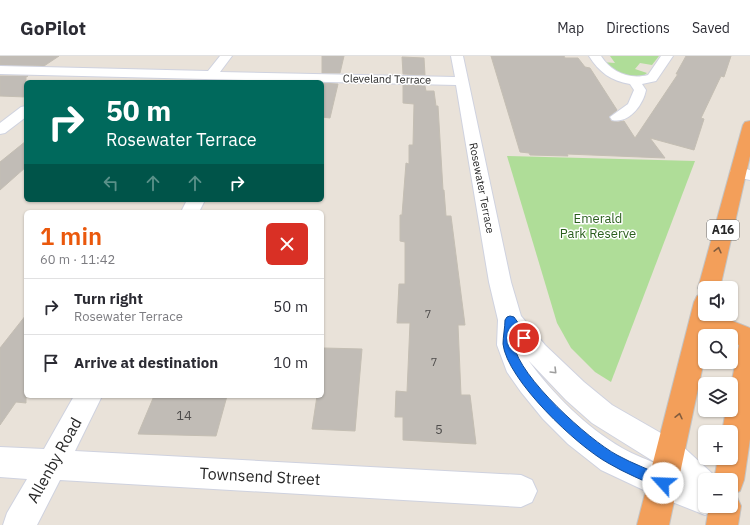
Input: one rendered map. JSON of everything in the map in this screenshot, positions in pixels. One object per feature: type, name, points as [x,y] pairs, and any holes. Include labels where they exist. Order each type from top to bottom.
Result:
[{"type":"highway","name":"A16","points":[[710,281],[744,173],[750,124]]},
{"type":"highway","points":[[653,525],[700,321]]},
{"type":"highway","points":[[721,321],[750,339]]},
{"type":"highway","points":[[726,473],[750,349]]},
{"type":"street","points":[[212,74],[226,56]]},
{"type":"street","name":"Rosewater Terrace","points":[[457,56],[500,282],[510,320],[508,344],[516,364],[530,384],[553,410],[578,434],[612,459],[666,468],[698,488]]},
{"type":"street","points":[[595,56],[604,69],[617,76],[635,82],[652,78],[667,56]]},
{"type":"street","points":[[5,70],[28,60]]},
{"type":"street","name":"Cleveland Terrace","points":[[5,70],[212,74],[262,79],[461,80]]},
{"type":"street","points":[[65,80],[76,72]]},
{"type":"street","points":[[617,117],[633,109],[639,100],[640,90],[635,82]]},
{"type":"street","points":[[0,130],[24,112]]},
{"type":"street","name":"Allenby Road","points":[[19,525],[88,398]]},
{"type":"street","name":"Townsend Street","points":[[0,462],[521,491]]},
{"type":"green space","points":[[610,56],[659,56],[652,65],[640,63],[635,69],[647,73],[642,77],[625,76],[602,62],[615,63]]},
{"type":"green space","name":"Emerald Park Reserve","points":[[507,156],[695,161],[611,382],[595,372],[571,348],[557,323]]},
{"type":"building","points":[[0,56],[59,56],[44,66],[0,65]]},
{"type":"building","points":[[322,56],[344,56],[340,73],[322,73]]},
{"type":"building","points":[[491,56],[564,56],[565,58],[578,58],[585,67],[590,68],[617,110],[609,117],[611,121],[624,121],[635,138],[678,74],[676,74],[686,56],[731,56],[724,77],[721,76],[701,118],[704,119],[694,150],[650,138],[665,158],[567,154],[568,156],[530,155],[529,153],[520,152]]},
{"type":"building","points":[[402,57],[424,58],[425,75],[403,74]]},
{"type":"building","points":[[0,76],[28,76],[26,77],[26,80],[24,80],[24,97],[0,96]]},
{"type":"building","points":[[324,83],[338,84],[330,118],[324,117]]},
{"type":"building","points":[[403,85],[425,86],[426,91],[434,91],[436,106],[438,106],[446,216],[451,216],[465,325],[458,325],[461,395],[470,395],[476,444],[403,440],[403,417],[395,417],[396,391],[407,392],[410,323],[397,323],[399,284],[405,284],[405,242],[400,241],[400,215],[402,215],[406,163],[409,164],[409,145],[413,145],[414,104],[403,103]]},
{"type":"building","points":[[24,143],[24,169],[0,190],[0,162]]},
{"type":"building","points":[[24,318],[24,398],[26,398],[26,403],[16,402],[0,425],[0,348]]},
{"type":"building","points":[[324,348],[362,349],[355,431],[312,429],[317,398],[324,398]]},
{"type":"building","points":[[153,398],[226,398],[216,436],[138,434]]},
{"type":"route","points":[[524,338],[510,320],[508,344],[516,364],[530,384],[553,410],[578,434],[612,459],[663,483]]}]
